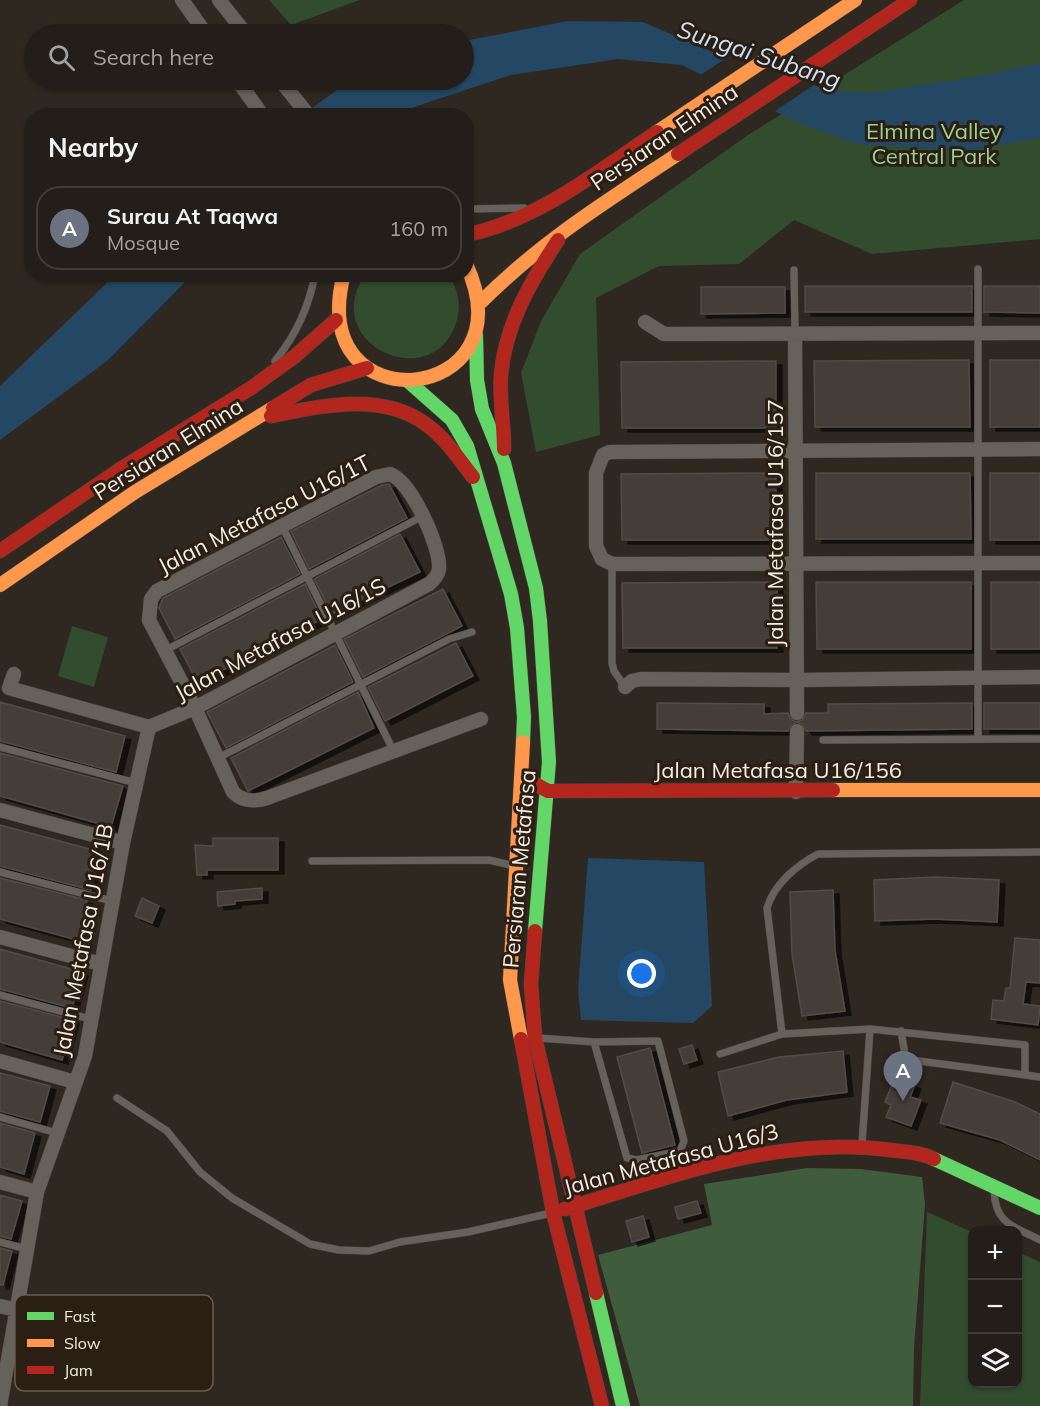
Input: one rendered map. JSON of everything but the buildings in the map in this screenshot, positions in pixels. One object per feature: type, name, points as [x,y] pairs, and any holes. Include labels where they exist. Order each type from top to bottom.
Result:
[{"type":"main road","name":"Persiaran Elmina","points":[[481,302],[518,265],[566,227],[910,0]]},
{"type":"main road","name":"Persiaran Elmina","points":[[474,233],[511,222],[540,207],[610,164],[854,1]]},
{"type":"main road","points":[[504,463],[501,375],[507,340],[519,304],[566,227]]},
{"type":"main road","points":[[474,277],[481,302]]},
{"type":"main road","points":[[341,282],[336,295],[336,320],[342,338],[352,355],[367,368],[387,377],[408,381],[429,378],[451,367],[468,350],[476,335]]},
{"type":"main road","name":"Persiaran Metafasa","points":[[481,302],[476,335],[477,380],[482,409],[504,463],[536,588],[547,716],[548,791],[531,984],[535,1038],[550,1110],[577,1206],[623,1406]]},
{"type":"main road","name":"Persiaran Elmina","points":[[0,551],[122,468],[254,386],[294,357],[336,320]]},
{"type":"main road","name":"Persiaran Elmina","points":[[0,585],[135,492],[311,385],[367,368]]},
{"type":"main road","name":"Persiaran Metafasa","points":[[408,381],[452,420],[467,446],[511,594],[517,628],[524,717],[518,866],[510,980],[553,1212],[602,1406]]},
{"type":"main road","points":[[256,419],[344,404],[371,403],[390,408],[420,420],[441,438],[479,483]]},
{"type":"main road","points":[[523,771],[533,783],[548,791]]},
{"type":"main road","name":"Jalan Metafasa U16/156","points":[[548,791],[1040,790]]},
{"type":"main road","points":[[521,806],[532,795],[548,791]]},
{"type":"main road","name":"Jalan Metafasa U16/3","points":[[553,1212],[771,1151],[862,1146],[924,1154],[1040,1208]]},
{"type":"street","points":[[182,0],[199,24]]},
{"type":"street","points":[[219,0],[238,24]]},
{"type":"street","points":[[244,90],[257,108]]},
{"type":"street","points":[[289,90],[303,108]]},
{"type":"street","points":[[645,321],[664,334],[1040,333]]},
{"type":"street","name":"Jalan Metafasa U16/157","points":[[795,333],[797,713]]},
{"type":"street","points":[[1040,449],[610,452],[603,455],[596,473],[596,546],[602,559],[612,564],[1040,563]]},
{"type":"street","name":"Jalan Metafasa U16/1T","points":[[429,584],[438,573],[439,558],[423,516],[404,482],[390,474],[376,477],[157,591],[151,599],[149,620],[195,708],[232,792],[239,798],[257,801],[481,719]]},
{"type":"street","name":"Jalan Metafasa U16/1S","points":[[149,727],[195,708],[429,584]]},
{"type":"street","points":[[14,674],[9,688],[149,727]]},
{"type":"street","points":[[625,687],[632,681],[641,679],[1040,677]]},
{"type":"street","name":"Jalan Metafasa U16/1B","points":[[19,1295],[37,1192],[85,1056],[123,843],[149,727]]},
{"type":"street","points":[[796,792],[797,730]]},
{"type":"street","points":[[0,810],[123,843]]},
{"type":"street","points":[[0,937],[101,964]]},
{"type":"street","points":[[0,1061],[75,1082]]},
{"type":"street","points":[[0,1182],[37,1192]]},
{"type":"street","points":[[0,1306],[15,1310]]},
{"type":"street","name":"Jalan Metafasa U16/1B","points":[[0,1406],[4,1365],[15,1318]]},
{"type":"lane","points":[[474,209],[540,207]]},
{"type":"lane","points":[[978,269],[978,739]]},
{"type":"lane","points":[[794,270],[795,333]]},
{"type":"lane","points":[[254,386],[293,339],[306,311],[313,282]]},
{"type":"lane","points":[[164,651],[308,578],[423,516]]},
{"type":"lane","points":[[282,526],[359,686],[393,750]]},
{"type":"lane","points":[[612,564],[612,663],[614,671],[625,687]]},
{"type":"lane","points":[[218,758],[448,639],[472,632]]},
{"type":"lane","points":[[823,740],[1040,739]]},
{"type":"lane","points":[[0,747],[136,783]]},
{"type":"lane","points":[[782,1034],[766,908],[770,896],[802,862],[818,854],[1040,852]]},
{"type":"lane","points":[[312,861],[489,860],[518,866]]},
{"type":"lane","points":[[0,873],[112,901]]},
{"type":"lane","points":[[0,995],[90,1019]]},
{"type":"lane","points":[[862,1146],[870,1029]]},
{"type":"lane","points":[[720,1054],[782,1034],[870,1029],[901,1031],[1025,1045],[1025,1075]]},
{"type":"lane","points":[[901,1031],[905,1055],[911,1060],[1040,1077]]},
{"type":"lane","points":[[535,1038],[594,1042],[658,1041],[684,1141],[681,1151],[637,1161],[627,1158],[594,1042]]},
{"type":"lane","points":[[117,1098],[167,1131],[200,1172],[232,1198],[310,1244],[339,1250],[369,1251],[400,1242],[468,1232],[553,1212]]},
{"type":"lane","points":[[0,1117],[57,1132]]},
{"type":"lane","points":[[994,1185],[994,1206],[1002,1220],[1040,1240]]},
{"type":"lane","points":[[0,1242],[27,1249]]},
{"type":"green space","points":[[269,0],[360,0],[294,24],[290,24]]},
{"type":"green space","name":"Elmina Valley Central Park","points":[[964,0],[1040,0],[1040,239],[872,254],[794,220],[739,264],[659,266],[596,298],[600,435],[536,452],[521,373],[541,321],[580,254],[748,135]]},
{"type":"green space","points":[[362,282],[452,282],[457,291],[459,310],[456,323],[443,345],[425,356],[404,358],[384,352],[367,340],[356,322],[354,300]]},
{"type":"green space","points":[[72,626],[108,637],[94,687],[58,676]]},
{"type":"green space","points":[[807,1168],[861,1169],[922,1177],[925,1204],[914,1348],[913,1406],[640,1406],[598,1255],[712,1225],[704,1184]]},
{"type":"green space","points":[[927,1212],[968,1230],[968,1388],[1022,1388],[1022,1254],[1040,1262],[1040,1406],[920,1406]]},
{"type":"water","points":[[568,21],[643,22],[710,51],[831,91],[871,93],[981,76],[1040,63],[1040,138],[967,151],[858,144],[801,124],[682,65],[618,59],[511,75],[474,87],[474,39]]},
{"type":"water","points":[[337,90],[466,90],[411,108],[312,108]]},
{"type":"water","points":[[108,282],[185,282],[107,361],[0,440],[0,386]]},
{"type":"water","points":[[588,858],[704,862],[712,1006],[693,1023],[581,1020],[578,990]]},
{"type":"pier","points":[[731,55],[817,83],[772,113],[699,76]]},
{"type":"traffic: fast","points":[[476,335],[477,380],[482,409],[504,463],[536,588],[540,621],[549,762],[535,931]]},
{"type":"traffic: fast","points":[[408,381],[452,420],[467,446],[511,594],[517,628],[524,717],[523,742]]},
{"type":"traffic: fast","points":[[934,1159],[1040,1208]]},
{"type":"traffic: fast","points":[[596,1293],[623,1406]]},
{"type":"traffic: slow","points":[[657,132],[855,0]]},
{"type":"traffic: slow","points":[[481,302],[551,241],[678,154]]},
{"type":"traffic: slow","points":[[343,282],[340,323],[355,357],[382,376],[414,380],[446,370],[469,347],[478,311],[471,282]]},
{"type":"traffic: slow","points":[[0,585],[135,492],[273,408]]},
{"type":"traffic: slow","points":[[521,1039],[510,980],[523,742]]},
{"type":"traffic: slow","points":[[833,790],[1040,790]]},
{"type":"traffic: jam","points":[[678,154],[910,0]]},
{"type":"traffic: jam","points":[[474,233],[518,218],[566,193],[657,132]]},
{"type":"traffic: jam","points":[[504,449],[501,402],[503,357],[521,304],[558,240]]},
{"type":"traffic: jam","points":[[0,551],[122,468],[251,388],[294,357],[336,320]]},
{"type":"traffic: jam","points":[[273,408],[311,385],[367,368]]},
{"type":"traffic: jam","points":[[271,416],[331,405],[351,404],[391,408],[410,414],[427,425],[452,449],[473,477]]},
{"type":"traffic: jam","points":[[537,785],[548,791],[833,790]]},
{"type":"traffic: jam","points":[[535,931],[531,984],[535,1038],[596,1293]]},
{"type":"traffic: jam","points":[[521,1039],[553,1212],[602,1406]]},
{"type":"traffic: jam","points":[[565,1209],[685,1172],[725,1162],[807,1148],[848,1147],[890,1150],[934,1159]]},
{"type":"place","name":"Surau At Taqwa","points":[[903,1101]]},
{"type":"water label","name":"Sungai Subang","points":[[759,55]]}]
